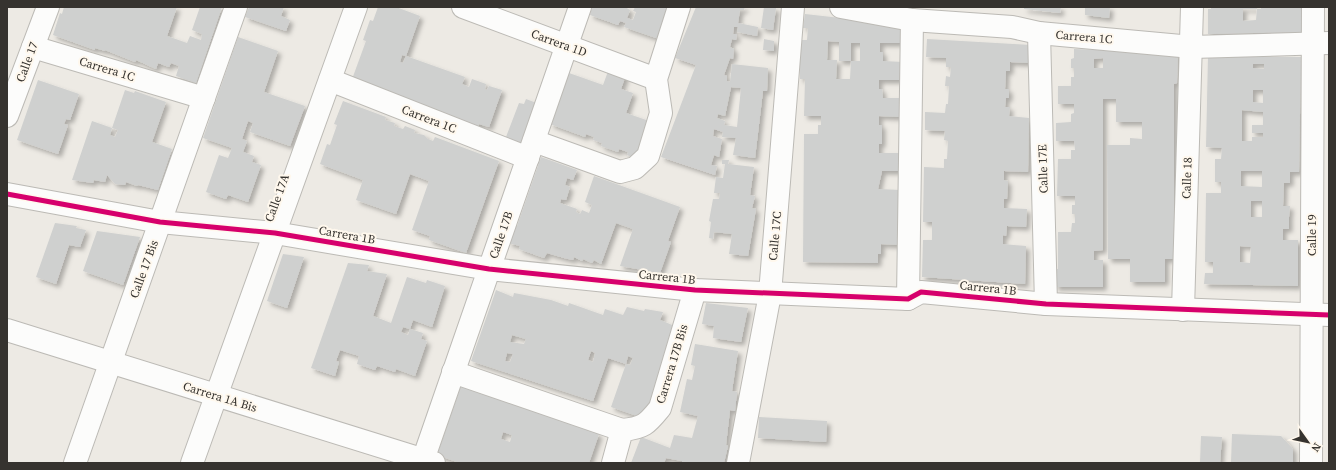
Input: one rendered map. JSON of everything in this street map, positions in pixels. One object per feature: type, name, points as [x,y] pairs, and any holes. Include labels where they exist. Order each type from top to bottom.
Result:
[{"type":"street","name":"Calle 17","points":[[7,116],[48,7]]},
{"type":"street","name":"Calle 17 Bis","points":[[75,463],[236,7]]},
{"type":"street","name":"Calle 17A","points":[[192,463],[356,7]]},
{"type":"street","name":"Carrera 1D","points":[[463,7],[656,79]]},
{"type":"street","name":"Calle 17B","points":[[426,462],[453,372],[580,7]]},
{"type":"street","points":[[656,79],[678,7]]},
{"type":"street","name":"Calle 17C","points":[[738,463],[770,294],[793,7]]},
{"type":"street","name":"Carrera 1C","points":[[841,7],[912,20],[1012,27],[1039,33],[1192,47],[1321,43]]},
{"type":"street","name":"Calle 18","points":[[1183,310],[1192,7]]},
{"type":"street","name":"Calle 19","points":[[1311,463],[1320,315],[1321,43],[1313,7]]},
{"type":"street","points":[[908,299],[912,20]]},
{"type":"street","name":"Calle 17E","points":[[1039,33],[1046,304]]},
{"type":"street","name":"Carrera 1C","points":[[33,47],[204,98]]},
{"type":"street","name":"Carrera 1C","points":[[330,80],[531,150],[620,172],[635,168],[648,156],[661,113],[656,79]]},
{"type":"street","name":"Carrera 1B","points":[[7,194],[160,222],[275,232],[489,269],[695,290],[908,299],[921,292],[1046,304],[1320,315]]},
{"type":"street","name":"Carrera 17B Bis","points":[[622,430],[636,429],[648,424],[660,408],[695,290]]},
{"type":"street","name":"Carrera 1A Bis","points":[[7,330],[426,462]]},
{"type":"street","points":[[453,372],[622,430],[613,463]]},
{"type":"building","points":[[64,7],[177,7],[167,36],[187,43],[190,36],[201,40],[202,34],[192,30],[200,7],[222,7],[196,83],[176,76],[179,66],[171,63],[169,67],[158,63],[156,69],[136,60],[135,62],[105,50],[95,48],[95,50],[53,35],[60,13],[62,14]]},
{"type":"building","points":[[249,7],[284,7],[281,16],[290,20],[286,31],[245,17]]},
{"type":"building","points":[[378,7],[396,7],[420,16],[406,56],[465,77],[462,84],[469,87],[472,79],[486,84],[485,89],[487,90],[489,86],[502,90],[489,127],[479,124],[478,127],[351,82],[366,41],[363,40],[370,20],[373,21]],"holes":[[[402,55],[406,56],[403,63],[400,62]]]},
{"type":"building","points":[[592,7],[625,7],[630,10],[627,18],[633,20],[636,12],[633,11],[635,7],[670,7],[659,39],[624,27],[626,23],[620,21],[618,25],[590,15]]},
{"type":"building","points":[[696,7],[745,7],[744,10],[740,10],[738,23],[758,27],[757,36],[737,32],[738,27],[734,27],[733,34],[737,34],[736,40],[732,39],[730,47],[734,49],[733,59],[730,58],[724,75],[727,76],[727,81],[730,82],[732,64],[768,68],[767,91],[763,91],[755,158],[733,155],[736,138],[722,137],[723,132],[714,129],[713,136],[722,139],[719,157],[714,155],[711,165],[717,166],[715,175],[661,157],[696,65],[675,58]],"holes":[[[731,87],[741,88],[737,127],[724,125],[725,121],[717,118],[718,114],[725,116]]]},
{"type":"building","points":[[764,7],[776,8],[773,30],[761,28]]},
{"type":"building","points":[[1024,7],[1061,7],[1060,13],[1024,9]]},
{"type":"building","points":[[1085,7],[1110,7],[1109,18],[1085,15]]},
{"type":"building","points":[[1211,7],[1257,7],[1257,9],[1261,9],[1261,7],[1302,7],[1302,32],[1208,34],[1208,9],[1211,9]],"holes":[[[1243,9],[1257,9],[1256,20],[1243,21]]]},
{"type":"building","points":[[805,14],[903,25],[903,43],[880,43],[880,52],[883,52],[883,61],[903,62],[902,80],[879,80],[879,89],[882,89],[883,98],[902,98],[902,117],[879,116],[879,125],[882,125],[882,144],[879,144],[879,153],[902,153],[901,171],[882,171],[878,189],[901,190],[901,245],[881,244],[881,254],[878,254],[878,263],[803,262],[804,134],[818,134],[818,125],[821,125],[821,116],[804,116],[805,79],[800,79],[800,58],[802,40],[807,40],[808,28],[803,28]],"holes":[[[828,41],[839,42],[839,61],[851,61],[850,79],[836,79],[837,60],[827,60]],[[851,43],[860,43],[860,61],[851,61]]]},
{"type":"building","points":[[238,37],[278,51],[264,92],[305,106],[290,146],[250,132],[253,123],[248,121],[242,139],[247,141],[243,152],[254,156],[252,162],[261,165],[248,202],[228,195],[226,199],[206,192],[219,155],[228,158],[232,148],[203,138]]},
{"type":"building","points":[[764,39],[774,41],[774,51],[763,50]]},
{"type":"building","points":[[927,39],[1031,45],[1030,63],[1010,62],[1010,71],[1006,71],[1005,89],[1009,89],[1009,98],[1006,98],[1005,107],[1010,107],[1009,116],[1029,118],[1028,172],[1004,171],[1004,180],[1008,181],[1007,199],[1004,199],[1004,208],[1027,209],[1026,227],[1007,226],[1006,236],[1003,235],[1003,244],[1026,246],[1025,284],[922,277],[923,240],[932,240],[932,222],[923,222],[924,167],[944,168],[944,159],[947,159],[948,141],[944,140],[945,131],[925,130],[925,112],[945,113],[946,104],[948,104],[949,86],[945,86],[946,76],[950,77],[951,67],[946,67],[946,58],[926,57]]},
{"type":"building","points":[[1074,49],[1178,53],[1177,83],[1174,84],[1174,259],[1165,259],[1165,282],[1130,282],[1130,259],[1108,259],[1107,145],[1130,145],[1130,138],[1142,139],[1142,122],[1116,122],[1116,99],[1103,99],[1103,250],[1094,251],[1094,260],[1103,260],[1103,287],[1055,287],[1055,269],[1058,269],[1058,232],[1071,232],[1072,223],[1075,223],[1075,214],[1072,214],[1072,205],[1075,205],[1075,196],[1057,196],[1058,159],[1071,159],[1071,150],[1075,150],[1074,141],[1056,141],[1056,123],[1071,122],[1071,114],[1074,113],[1074,104],[1058,104],[1058,86],[1071,86],[1071,77],[1074,77],[1074,68],[1071,68],[1071,59],[1074,58]],"holes":[[[1103,58],[1103,68],[1094,68],[1094,59]]]},
{"type":"building","points":[[1208,56],[1301,57],[1299,172],[1290,172],[1290,183],[1284,183],[1283,206],[1290,206],[1289,229],[1283,229],[1283,240],[1298,240],[1298,286],[1204,284],[1205,273],[1213,273],[1213,262],[1205,262],[1206,193],[1221,193],[1221,182],[1215,182],[1215,159],[1221,159],[1222,148],[1206,147]],"holes":[[[1253,64],[1264,64],[1264,69],[1253,68]],[[1253,90],[1263,90],[1263,103],[1253,102]],[[1242,110],[1263,112],[1263,125],[1252,125],[1252,133],[1263,133],[1263,137],[1252,137],[1252,141],[1242,141]],[[1241,171],[1262,171],[1262,187],[1241,186]],[[1251,201],[1262,201],[1262,217],[1251,217]],[[1240,246],[1251,247],[1250,263],[1240,262]]]},
{"type":"building","points":[[610,66],[627,72],[621,89],[633,93],[626,113],[649,121],[638,150],[641,150],[638,159],[627,155],[628,152],[619,149],[618,152],[601,146],[602,143],[593,140],[594,137],[586,134],[585,137],[550,124],[569,73],[603,85]]},
{"type":"building","points":[[38,80],[79,94],[70,120],[66,119],[64,124],[68,125],[58,154],[17,140]]},
{"type":"building","points":[[125,90],[134,93],[135,91],[166,102],[152,142],[172,149],[158,190],[137,186],[126,182],[125,185],[115,184],[107,175],[105,182],[94,180],[93,183],[72,180],[92,121],[112,128]],"holes":[[[112,128],[118,130],[115,137],[110,135]]]},
{"type":"building","points":[[526,99],[539,104],[525,144],[506,137],[519,103],[524,104]]},
{"type":"building","points":[[343,101],[386,117],[385,120],[395,123],[394,126],[403,129],[405,126],[415,130],[414,133],[424,135],[433,141],[435,137],[499,161],[466,253],[429,240],[430,236],[412,230],[429,181],[410,174],[396,214],[356,200],[363,180],[320,164],[327,144],[330,145],[337,125],[334,124]]},
{"type":"building","points":[[541,157],[577,170],[573,180],[567,178],[565,185],[570,187],[566,200],[561,199],[560,203],[577,209],[576,212],[580,214],[582,210],[589,213],[592,205],[585,202],[594,176],[680,207],[668,241],[671,242],[660,273],[620,266],[633,229],[616,223],[601,264],[594,260],[592,263],[583,259],[582,261],[574,257],[573,260],[547,253],[544,258],[519,249],[520,246],[508,243],[514,225],[517,226]]},
{"type":"building","points":[[722,160],[729,160],[728,164],[754,167],[750,195],[755,196],[752,208],[756,209],[748,256],[729,254],[732,234],[714,232],[713,239],[709,238],[711,222],[709,221],[713,199],[719,199],[720,193],[714,193],[716,177],[723,178],[725,164],[722,164]]},
{"type":"building","points":[[55,223],[77,226],[76,228],[86,230],[80,247],[69,245],[56,284],[36,277]]},
{"type":"building","points":[[97,231],[140,237],[123,285],[83,271]]},
{"type":"building","points":[[283,254],[304,257],[287,308],[267,301]]},
{"type":"building","points":[[348,263],[369,265],[367,271],[387,274],[373,316],[391,323],[407,277],[426,283],[427,280],[445,286],[432,327],[413,320],[410,329],[423,333],[421,339],[427,341],[415,376],[396,369],[395,372],[377,366],[375,370],[357,364],[359,356],[340,350],[336,361],[339,362],[335,376],[311,368]],"holes":[[[403,327],[410,329],[408,335],[401,332]]]},
{"type":"building","points":[[496,290],[513,297],[514,293],[551,300],[568,306],[569,303],[603,315],[605,309],[623,315],[627,307],[644,311],[645,309],[663,312],[660,320],[677,327],[646,419],[611,407],[626,364],[608,358],[593,401],[471,361]],"holes":[[[512,335],[526,339],[524,344],[510,342]],[[591,351],[595,353],[593,362],[588,360]],[[507,353],[513,354],[510,362],[505,361]],[[628,356],[633,358],[630,365],[626,364]]]},
{"type":"building","points":[[706,303],[748,308],[741,342],[713,338],[714,326],[702,324]]},
{"type":"building","points":[[695,344],[738,351],[732,391],[737,392],[735,411],[730,410],[726,445],[728,446],[724,463],[682,463],[682,461],[666,458],[664,463],[631,463],[641,437],[670,448],[674,435],[692,438],[698,416],[680,412],[687,379],[692,380],[695,366],[691,365]]},
{"type":"building","points":[[461,386],[599,434],[589,463],[460,463],[437,455]],"holes":[[[503,432],[512,435],[510,442],[501,439]]]},
{"type":"building","points":[[759,417],[827,421],[826,442],[758,438]]},
{"type":"building","points":[[1232,434],[1281,436],[1293,449],[1293,463],[1231,463]]},
{"type":"building","points":[[1201,436],[1222,437],[1220,463],[1200,463]]},
{"type":"cycle path","points":[[7,194],[160,222],[275,233],[489,269],[695,290],[908,299],[921,292],[1046,304],[1329,315]]}]
